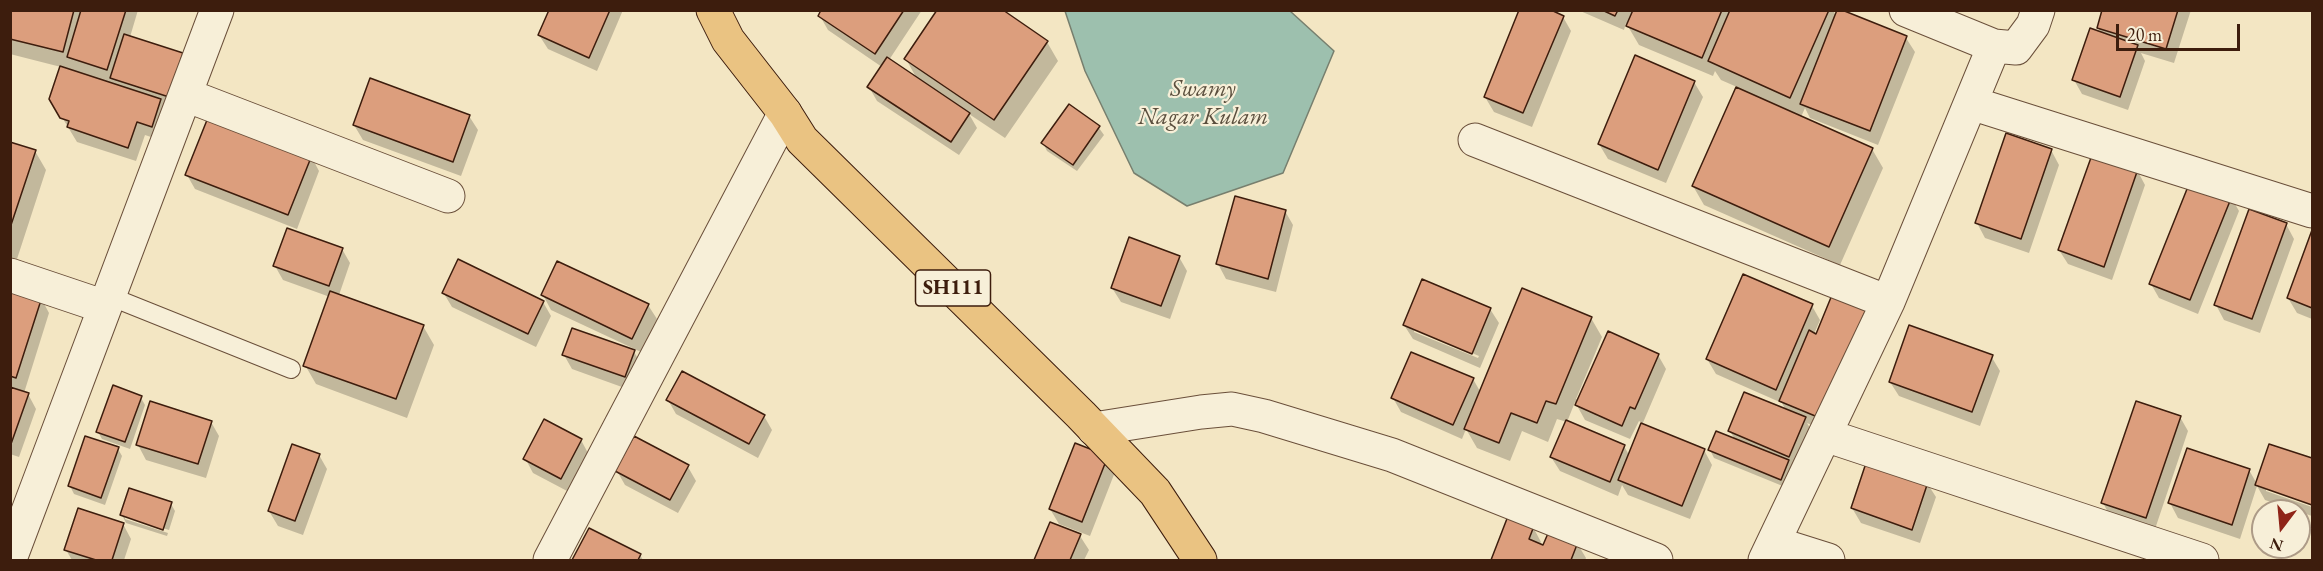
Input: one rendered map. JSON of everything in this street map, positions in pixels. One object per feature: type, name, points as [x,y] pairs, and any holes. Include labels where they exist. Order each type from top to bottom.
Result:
[{"type":"main road","name":"SH111","points":[[713,10],[728,40],[785,113],[802,140],[1155,492],[1200,561]]},
{"type":"street","points":[[10,559],[20,505],[107,302],[217,10]]},
{"type":"street","points":[[1906,10],[1994,46],[2016,48],[2033,25],[2038,10]]},
{"type":"street","points":[[1828,561],[1770,552],[1888,302],[1994,46]]},
{"type":"street","points":[[186,95],[448,196]]},
{"type":"street","points":[[1971,103],[2313,211]]},
{"type":"street","points":[[550,561],[785,113]]},
{"type":"street","points":[[1474,140],[1888,302]]},
{"type":"street","points":[[10,275],[107,302]]},
{"type":"street","points":[[1094,429],[1232,409],[1264,416],[1392,455],[1656,561]]},
{"type":"street","points":[[1825,435],[2202,561]]},
{"type":"lane","points":[[107,302],[291,369]]},
{"type":"water","name":"Swamy Nagar Kulam","points":[[1065,11],[1290,11],[1334,51],[1283,173],[1187,206],[1134,173],[1085,71]]},
{"type":"building","points":[[10,10],[74,10],[63,52],[10,39]]},
{"type":"building","points":[[81,10],[126,10],[107,70],[67,57]]},
{"type":"building","points":[[549,10],[610,10],[589,58],[538,35]]},
{"type":"building","points":[[821,10],[904,10],[875,54],[818,16]]},
{"type":"building","points":[[937,10],[1003,10],[1048,41],[994,120],[904,59]]},
{"type":"building","points":[[1519,10],[1551,10],[1564,16],[1523,113],[1484,97]]},
{"type":"building","points":[[1602,10],[1618,10],[1615,16]]},
{"type":"building","points":[[1633,10],[1722,10],[1702,58],[1626,26]]},
{"type":"building","points":[[1730,10],[1829,10],[1790,98],[1708,61]]},
{"type":"building","points":[[1837,10],[1907,36],[1870,131],[1800,104]]},
{"type":"building","points":[[2102,10],[2178,10],[2166,49],[2097,28]]},
{"type":"building","points":[[2090,28],[2138,45],[2120,97],[2072,80]]},
{"type":"building","points":[[124,34],[183,53],[169,97],[110,78]]},
{"type":"building","points":[[1635,55],[1695,81],[1658,170],[1598,144]]},
{"type":"building","points":[[887,57],[970,113],[951,142],[867,87]]},
{"type":"building","points":[[60,66],[161,99],[152,127],[137,122],[128,148],[67,127],[69,121],[60,118],[49,99]]},
{"type":"building","points":[[370,78],[470,115],[453,162],[353,125]]},
{"type":"building","points":[[1736,87],[1873,148],[1829,247],[1692,186]]},
{"type":"building","points":[[1069,104],[1100,126],[1073,165],[1041,143]]},
{"type":"building","points":[[209,115],[312,155],[288,215],[185,175]]},
{"type":"building","points":[[2006,133],[2052,149],[2021,239],[1975,223]]},
{"type":"building","points":[[10,142],[36,150],[10,228]]},
{"type":"building","points":[[2093,152],[2138,169],[2104,267],[2058,250]]},
{"type":"building","points":[[2191,179],[2232,196],[2190,300],[2149,284]]},
{"type":"building","points":[[1235,196],[1286,210],[1268,279],[1216,264]]},
{"type":"building","points":[[2249,209],[2287,223],[2252,319],[2214,305]]},
{"type":"building","points":[[287,228],[343,248],[329,286],[273,266]]},
{"type":"building","points":[[2312,230],[2312,308],[2287,298]]},
{"type":"building","points":[[1129,237],[1180,256],[1161,306],[1111,288]]},
{"type":"building","points":[[458,259],[544,301],[528,334],[442,293]]},
{"type":"building","points":[[557,261],[649,304],[632,339],[541,295]]},
{"type":"building","points":[[1743,274],[1813,304],[1776,390],[1706,359]]},
{"type":"building","points":[[1422,279],[1491,308],[1472,354],[1403,325]]},
{"type":"building","points":[[10,287],[42,297],[16,378],[10,376]]},
{"type":"building","points":[[1522,288],[1592,317],[1556,404],[1546,401],[1537,423],[1511,413],[1499,443],[1464,429]]},
{"type":"building","points":[[1834,290],[1868,305],[1820,418],[1779,401],[1809,330],[1816,334]]},
{"type":"building","points":[[330,291],[424,325],[396,399],[303,366]]},
{"type":"building","points":[[1909,325],[1993,355],[1972,412],[1889,382]]},
{"type":"building","points":[[572,328],[635,350],[625,377],[562,355]]},
{"type":"building","points":[[1608,331],[1659,354],[1635,409],[1630,407],[1622,426],[1575,405]]},
{"type":"building","points":[[1411,352],[1474,378],[1453,425],[1391,398]]},
{"type":"building","points":[[682,371],[765,415],[749,444],[666,400]]},
{"type":"building","points":[[113,385],[142,396],[125,442],[96,432]]},
{"type":"building","points":[[10,387],[29,393],[11,444],[10,443]]},
{"type":"building","points":[[1744,392],[1806,417],[1789,457],[1728,431]]},
{"type":"building","points":[[150,401],[212,421],[198,464],[136,445]]},
{"type":"building","points":[[2136,401],[2181,416],[2146,518],[2101,503]]},
{"type":"building","points":[[544,419],[582,439],[561,479],[523,459]]},
{"type":"building","points":[[1566,420],[1625,445],[1610,482],[1550,457]]},
{"type":"building","points":[[1641,423],[1705,449],[1682,506],[1618,480]]},
{"type":"building","points":[[1716,431],[1789,460],[1781,480],[1708,450]]},
{"type":"building","points":[[85,436],[119,447],[101,498],[68,486]]},
{"type":"building","points":[[634,436],[689,465],[670,500],[615,471]]},
{"type":"building","points":[[1075,443],[1108,456],[1082,522],[1049,509]]},
{"type":"building","points":[[292,444],[320,454],[295,521],[268,511]]},
{"type":"building","points":[[2269,444],[2312,458],[2312,505],[2311,499],[2295,499],[2255,485]]},
{"type":"building","points":[[2187,448],[2250,469],[2232,525],[2168,503]]},
{"type":"building","points":[[1867,460],[1928,482],[1912,530],[1851,508]]},
{"type":"building","points":[[129,488],[172,502],[163,530],[120,515]]},
{"type":"building","points":[[78,508],[124,523],[112,560],[96,560],[64,550]]},
{"type":"building","points":[[1508,516],[1534,526],[1529,539],[1543,545],[1549,531],[1578,542],[1571,560],[1491,560]]},
{"type":"building","points":[[1050,522],[1081,534],[1070,560],[1034,560]]},
{"type":"building","points":[[589,528],[641,554],[638,560],[572,560]]}]
